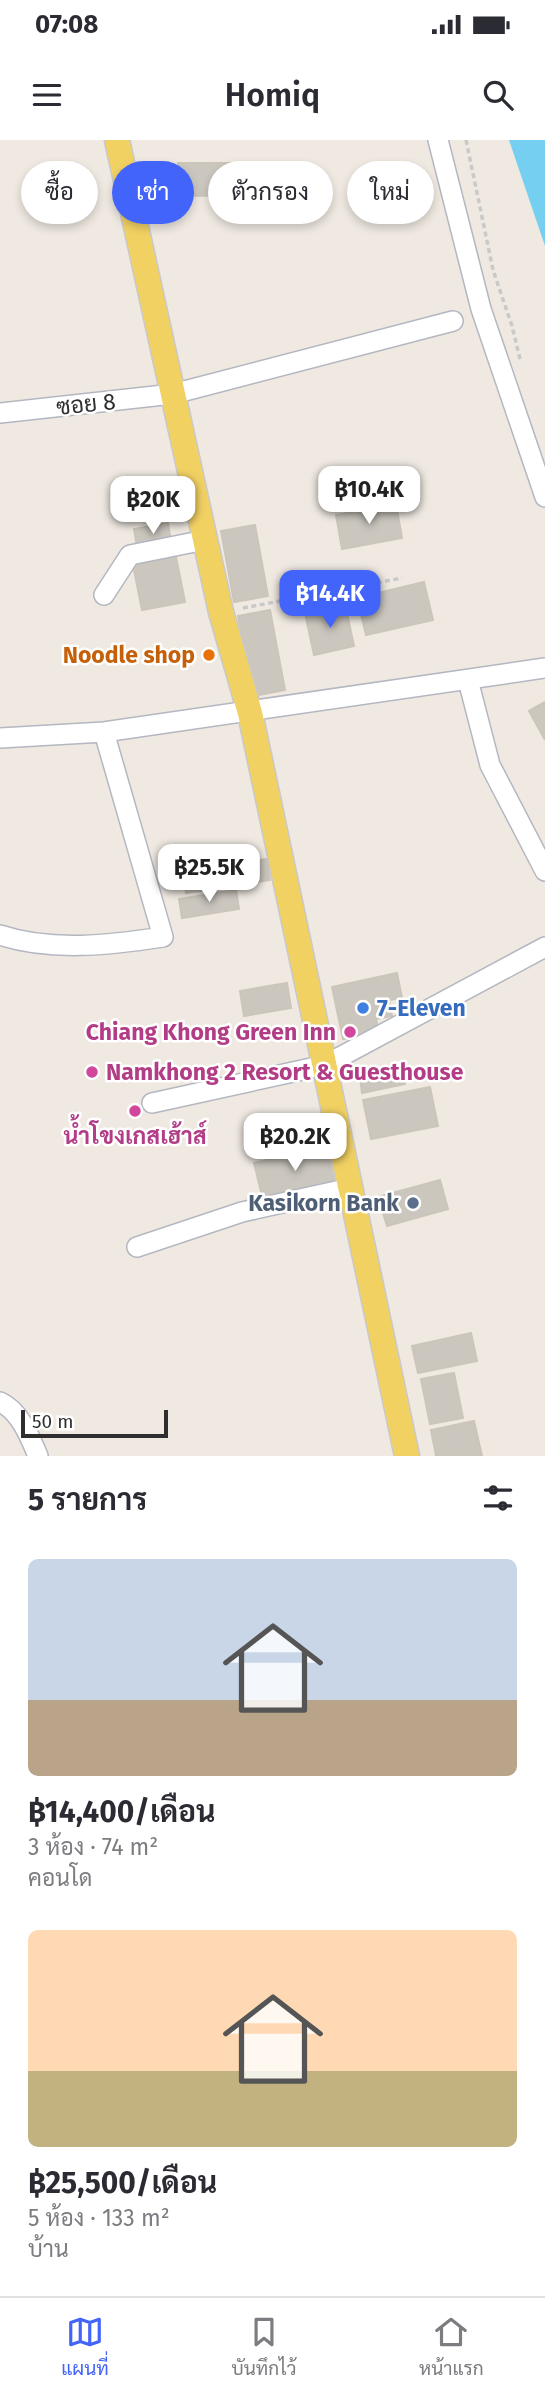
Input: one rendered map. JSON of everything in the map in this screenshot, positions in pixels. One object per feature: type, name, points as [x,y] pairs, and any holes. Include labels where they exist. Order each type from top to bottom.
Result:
[{"type":"main road","points":[[117,140],[221,612],[250,713],[407,1456]]},
{"type":"street","points":[[438,140],[481,309],[545,498]]},
{"type":"street","name":"ซอย 8","points":[[0,413],[173,394],[453,321]]},
{"type":"street","points":[[104,595],[130,555],[205,540]]},
{"type":"street","points":[[0,738],[104,732],[250,713],[545,668]]},
{"type":"street","points":[[468,680],[490,765],[545,871]]},
{"type":"street","points":[[0,935],[49,944],[121,943],[163,937],[104,732]]},
{"type":"street","points":[[152,1103],[326,1065],[545,947]]},
{"type":"street","points":[[137,1247],[242,1212],[350,1188]]},
{"type":"street","points":[[3,1399],[24,1427],[38,1456]]},
{"type":"path","points":[[466,140],[493,270],[522,366]]},
{"type":"path","points":[[221,612],[402,578]]},
{"type":"water","points":[[509,140],[545,140],[545,246]]},
{"type":"building","points":[[194,163],[208,163],[208,196],[194,196]]},
{"type":"building","points":[[396,504],[402,538],[342,549],[336,515]]},
{"type":"building","points":[[168,523],[171,542],[137,548],[134,529]]},
{"type":"building","points":[[255,525],[268,596],[234,602],[221,531]]},
{"type":"building","points":[[175,552],[185,602],[142,610],[132,560]]},
{"type":"building","points":[[424,582],[433,620],[366,635],[357,598]]},
{"type":"building","points":[[345,604],[354,646],[314,655],[305,613]]},
{"type":"building","points":[[270,610],[285,690],[254,696],[238,616]]},
{"type":"building","points":[[545,702],[545,740],[529,711]]},
{"type":"building","points":[[267,859],[270,880],[186,893],[183,873]]},
{"type":"building","points":[[236,890],[239,909],[182,918],[179,899]]},
{"type":"building","name":"7-Eleven","points":[[397,973],[402,998],[389,1000],[392,1016],[376,1019],[379,1032],[343,1039],[332,987]]},
{"type":"building","points":[[287,983],[291,1008],[244,1016],[240,991]]},
{"type":"building","points":[[402,1069],[405,1084],[362,1093],[360,1078]]},
{"type":"building","points":[[430,1087],[438,1126],[371,1139],[363,1100]]},
{"type":"building","points":[[326,1146],[335,1184],[263,1200],[254,1163]]},
{"type":"building","name":"Kasikorn Bank","points":[[440,1180],[448,1209],[387,1226],[378,1197]]},
{"type":"building","points":[[471,1333],[477,1361],[418,1373],[412,1346]]},
{"type":"building","points":[[454,1373],[463,1418],[430,1424],[421,1379]]},
{"type":"building","points":[[474,1421],[482,1456],[436,1456],[431,1430]]},
{"type":"place","name":"Noodle shop","points":[[209,655]]},
{"type":"place","name":"7-Eleven","points":[[363,1008]]},
{"type":"place","name":"Chiang Khong Green Inn","points":[[350,1032]]},
{"type":"place","name":"Namkhong 2 Resort & Guesthouse","points":[[92,1072]]},
{"type":"place","name":"น้ำโขงเกสเฮ้าส์","points":[[135,1111]]},
{"type":"place","name":"Kasikorn Bank","points":[[413,1203]]}]
